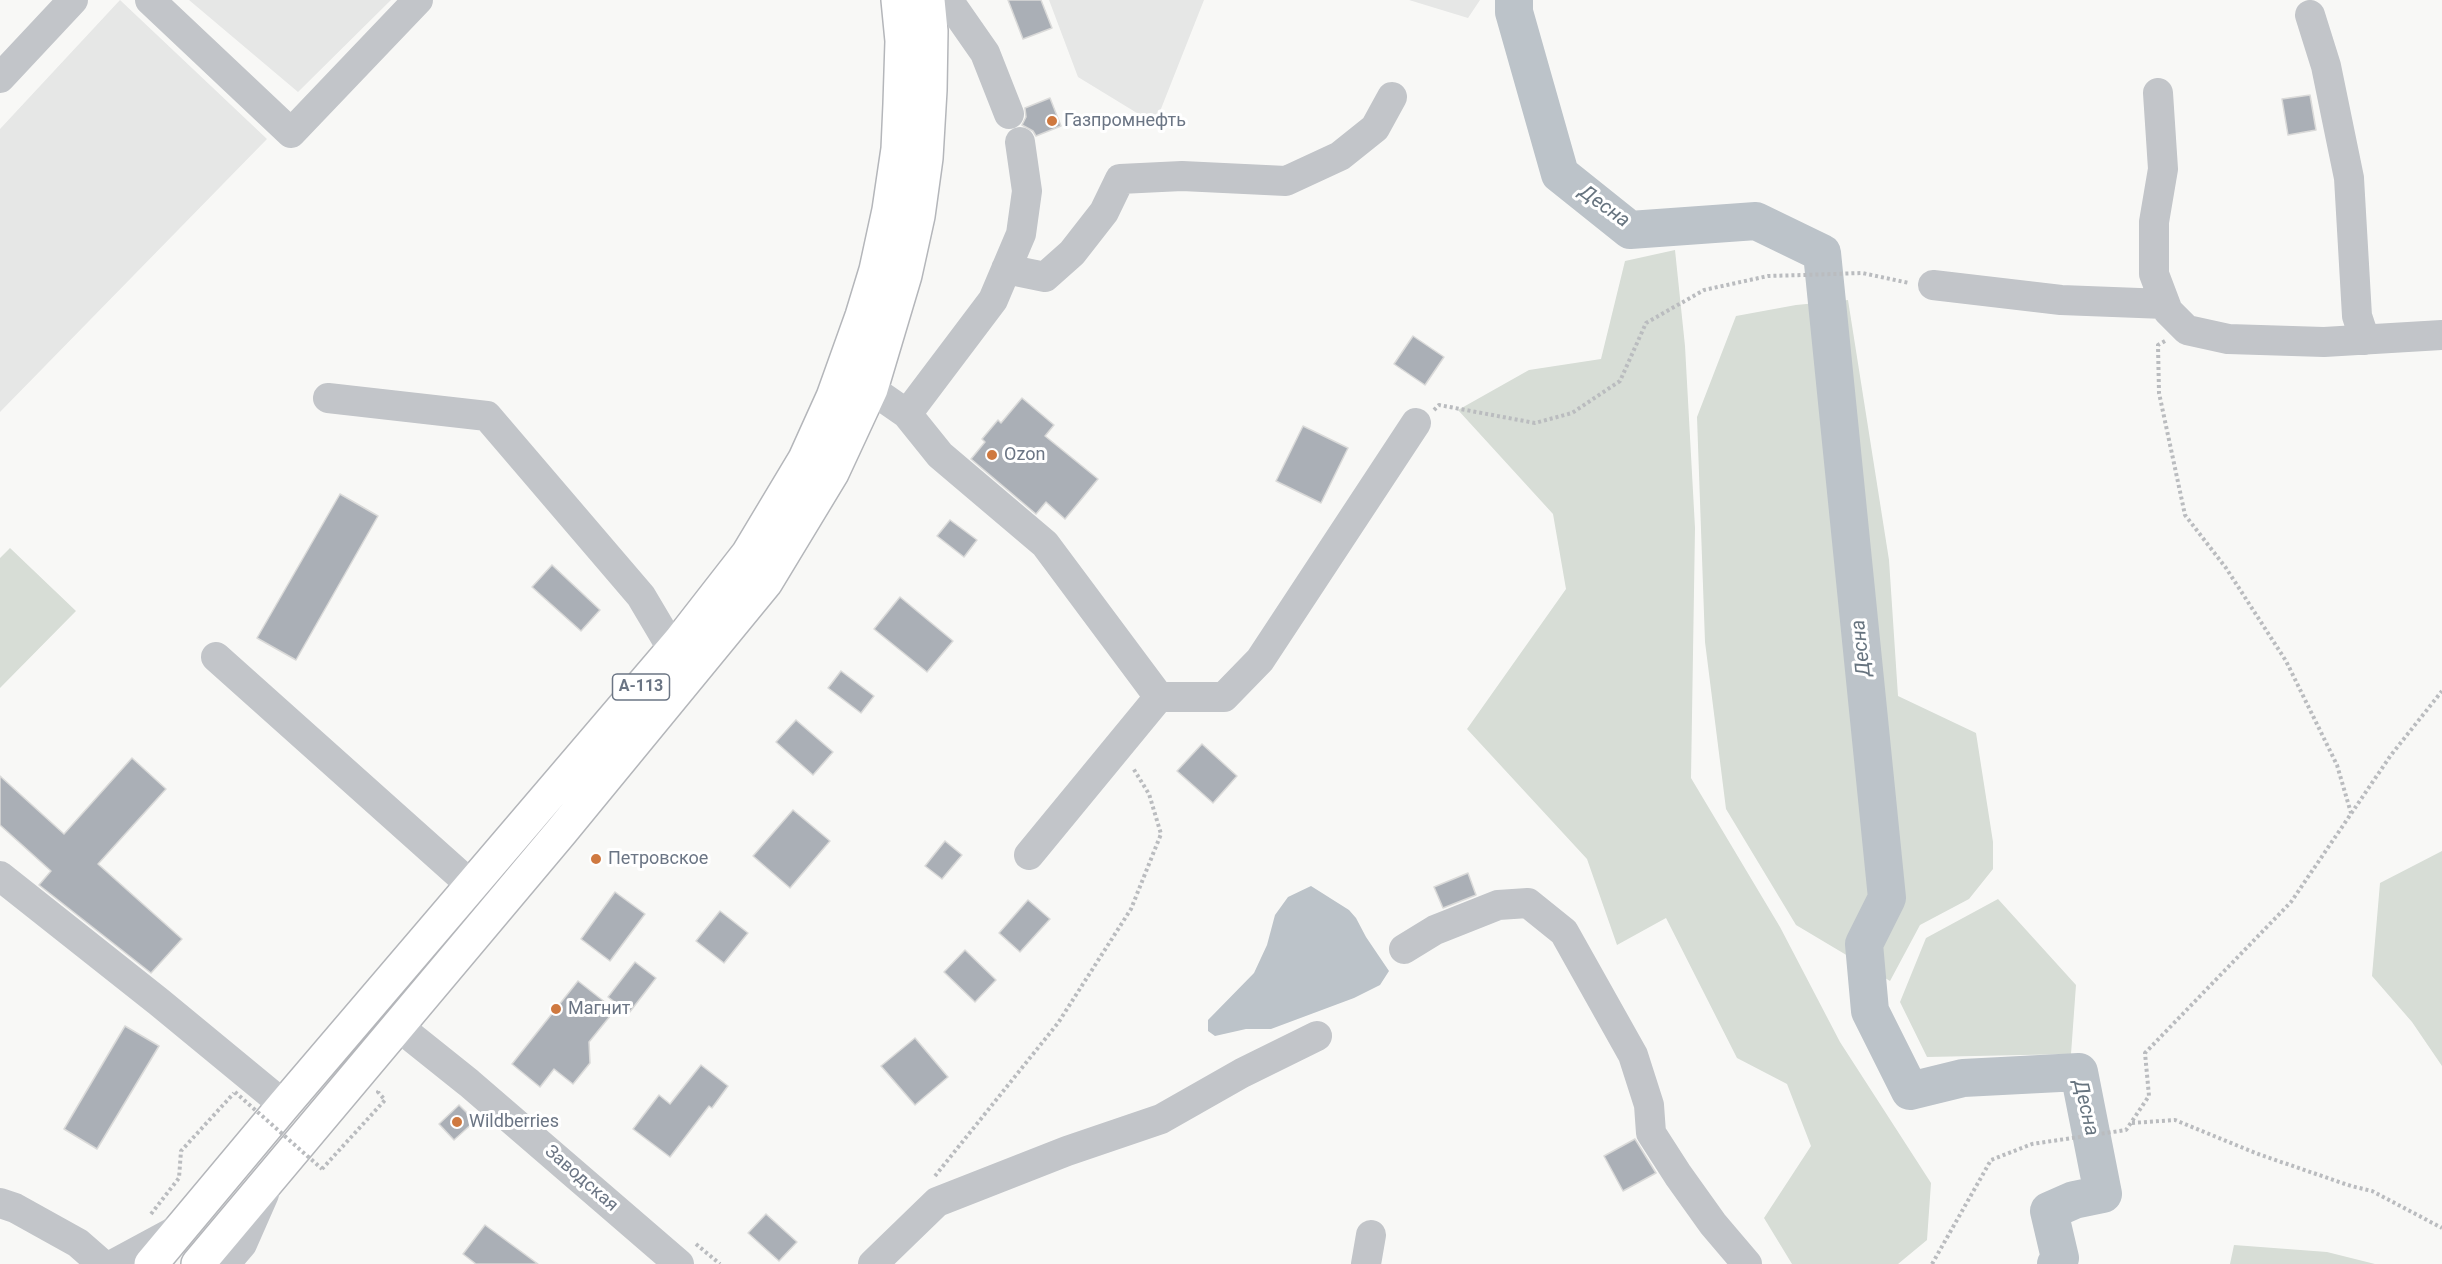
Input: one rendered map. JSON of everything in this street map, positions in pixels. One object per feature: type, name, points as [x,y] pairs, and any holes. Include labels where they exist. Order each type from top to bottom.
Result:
[{"type":"highway","name":"А-113","points":[[151,1264],[673,650],[748,555],[805,459],[833,398],[862,316],[876,270],[887,220],[898,149],[902,41],[898,0]]},
{"type":"highway","name":"А-113","points":[[198,1264],[399,1027],[766,582],[832,473],[871,389],[905,275],[918,216],[926,158],[930,90],[931,31],[928,0]]},
{"type":"street","points":[[0,78],[73,0]]},
{"type":"street","points":[[150,0],[291,133],[418,0]]},
{"type":"street","points":[[948,0],[985,53],[1009,114]]},
{"type":"street","points":[[2310,15],[2326,66],[2349,178],[2357,316],[2365,340]]},
{"type":"street","points":[[2158,93],[2163,168],[2154,222],[2154,274],[2168,311],[2187,330],[2228,339],[2324,342],[2442,334]]},
{"type":"street","points":[[1006,269],[1045,277],[1072,253],[1104,212],[1120,179],[1182,176],[1286,181],[1340,156],[1375,128],[1392,97]]},
{"type":"street","points":[[907,414],[993,300],[1021,234],[1027,191],[1020,142]]},
{"type":"street","points":[[1933,285],[2061,300],[2165,304]]},
{"type":"street","points":[[871,389],[907,414],[940,455],[1045,544],[1159,697]]},
{"type":"street","points":[[328,398],[487,416],[641,596],[673,650]]},
{"type":"street","points":[[1159,697],[1224,697],[1260,660],[1416,423]]},
{"type":"street","points":[[216,657],[471,885]]},
{"type":"street","points":[[1029,855],[1159,697]]},
{"type":"street","points":[[0,876],[284,1105]]},
{"type":"street","points":[[1404,949],[1434,930],[1498,905],[1528,903],[1564,932],[1633,1055],[1649,1105],[1651,1133],[1677,1175],[1713,1224],[1747,1264]]},
{"type":"street","name":"Заводская","points":[[399,1027],[469,1083],[679,1264]]},
{"type":"street","points":[[873,1264],[938,1202],[1066,1151],[1161,1119],[1242,1073],[1317,1036]]},
{"type":"street","points":[[225,1264],[242,1244],[270,1179]]},
{"type":"street","points":[[0,1203],[15,1208],[78,1243],[102,1264]]},
{"type":"street","points":[[114,1264],[182,1227]]},
{"type":"street","points":[[1366,1264],[1371,1235]]},
{"type":"path","points":[[1416,423],[1439,405],[1535,423],[1572,413],[1620,381],[1646,323],[1704,290],[1768,276],[1852,274],[1933,285]]},
{"type":"path","points":[[2187,330],[2158,345],[2159,393],[2185,515],[2226,568],[2286,662],[2337,765],[2351,813]]},
{"type":"path","points":[[1932,1264],[1991,1160],[2031,1144],[2126,1130],[2149,1096],[2145,1053],[2291,902],[2391,755],[2442,691]]},
{"type":"path","points":[[929,1184],[949,1156],[1058,1023],[1131,909],[1161,834],[1149,794],[1128,760],[1132,730]]},
{"type":"path","points":[[144,1223],[179,1178],[181,1151],[235,1092],[322,1169],[376,1111]]},
{"type":"path","points":[[2131,1123],[2175,1120],[2258,1154],[2372,1191],[2442,1228]]},
{"type":"shaded area","points":[[120,0],[267,139],[0,412],[0,129]]},
{"type":"shaded area","points":[[189,0],[391,0],[298,92]]},
{"type":"shaded area","points":[[1049,0],[1204,0],[1155,124],[1078,77]]},
{"type":"shaded area","points":[[1409,0],[1480,0],[1468,18]]},
{"type":"shaded area","points":[[1675,250],[1685,346],[1695,528],[1691,778],[1780,927],[1840,1042],[1931,1183],[1927,1240],[1898,1264],[1792,1264],[1764,1218],[1811,1146],[1787,1084],[1737,1058],[1666,918],[1617,945],[1587,859],[1467,729],[1566,589],[1553,514],[1458,410],[1529,370],[1601,359],[1625,261]]},
{"type":"shaded area","points":[[1848,300],[1889,560],[1898,696],[1976,733],[1993,842],[1993,869],[1969,899],[1920,925],[1890,981],[1796,925],[1726,809],[1705,642],[1697,417],[1736,316],[1796,305]]},
{"type":"shaded area","points":[[10,548],[76,611],[0,688],[0,558]]},
{"type":"shaded area","points":[[2442,851],[2442,1066],[2412,1022],[2372,976],[2380,883]]},
{"type":"shaded area","points":[[1311,886],[1349,910],[1389,971],[1380,985],[1354,998],[1271,1029],[1246,1029],[1215,1036],[1208,1031],[1208,1020],[1254,973],[1267,945],[1275,915],[1288,897]]},
{"type":"shaded area","points":[[1998,899],[2076,985],[2071,1054],[1927,1057],[1900,1002],[1926,938]]},
{"type":"shaded area","points":[[2234,1245],[2327,1252],[2375,1264],[2230,1264]]},
{"type":"building","points":[[1008,0],[1041,0],[1052,28],[1023,39]]},
{"type":"building","points":[[2310,95],[2316,130],[2288,135],[2282,99]]},
{"type":"building","points":[[1050,98],[1061,126],[1036,136],[1033,131],[1022,125],[1026,117],[1025,108]]},
{"type":"building","points":[[1413,336],[1444,357],[1425,385],[1394,364]]},
{"type":"building","points":[[1022,398],[1054,425],[1045,436],[1098,479],[1065,519],[1046,502],[1036,514],[971,459],[985,442],[982,439],[998,420],[1001,423]]},
{"type":"building","points":[[1303,426],[1348,448],[1321,503],[1276,481]]},
{"type":"building","points":[[340,494],[378,516],[296,660],[257,638]]},
{"type":"building","points":[[950,520],[977,540],[964,557],[937,536]]},
{"type":"building","points":[[552,565],[600,610],[581,631],[532,587]]},
{"type":"building","points":[[900,597],[953,641],[927,672],[874,629]]},
{"type":"building","points":[[841,671],[874,696],[861,713],[828,688]]},
{"type":"building","points":[[796,720],[833,752],[813,775],[776,742]]},
{"type":"building","points":[[1202,744],[1237,776],[1213,803],[1177,771]]},
{"type":"building","points":[[132,758],[166,789],[98,864],[182,939],[151,973],[39,885],[51,871],[0,825],[0,776],[64,834]]},
{"type":"building","points":[[793,810],[830,841],[790,888],[753,856]]},
{"type":"building","points":[[945,841],[962,855],[942,879],[925,866]]},
{"type":"building","points":[[1468,873],[1476,895],[1443,908],[1434,887]]},
{"type":"building","points":[[615,892],[645,914],[610,961],[581,939]]},
{"type":"building","points":[[1028,900],[1050,919],[1020,952],[999,933]]},
{"type":"building","points":[[720,911],[748,933],[724,963],[696,941]]},
{"type":"building","points":[[965,950],[996,980],[975,1002],[944,972]]},
{"type":"building","points":[[635,962],[656,978],[629,1013],[608,997]]},
{"type":"building","points":[[578,981],[615,1010],[589,1042],[590,1063],[573,1084],[554,1069],[540,1087],[512,1064]]},
{"type":"building","points":[[125,1026],[159,1046],[97,1149],[64,1129]]},
{"type":"building","points":[[915,1038],[948,1077],[915,1105],[881,1066]]},
{"type":"building","points":[[701,1065],[728,1086],[712,1108],[709,1106],[670,1157],[633,1129],[659,1095],[670,1104]]},
{"type":"building","name":"Wildberries","points":[[459,1105],[475,1121],[454,1140],[439,1124]]},
{"type":"building","points":[[1635,1139],[1656,1173],[1623,1191],[1604,1156]]},
{"type":"building","points":[[766,1214],[797,1242],[779,1261],[748,1233]]},
{"type":"building","points":[[485,1225],[538,1264],[476,1264],[463,1254]]},
{"type":"waterway","name":"Десна","points":[[1514,0],[1514,12],[1560,174],[1630,230],[1756,221],[1822,253],[1887,898],[1864,944],[1870,1011],[1910,1091],[1963,1078],[2079,1072],[2103,1194],[2074,1200],[2049,1211],[2060,1258],[2056,1264]]},
{"type":"place","name":"Газпромнефть","points":[[1052,121]]},
{"type":"place","name":"Ozon","points":[[992,455]]},
{"type":"place","name":"Петровское","points":[[596,859]]},
{"type":"place","name":"Магнит","points":[[556,1009]]},
{"type":"place","name":"Wildberries","points":[[457,1122]]}]
